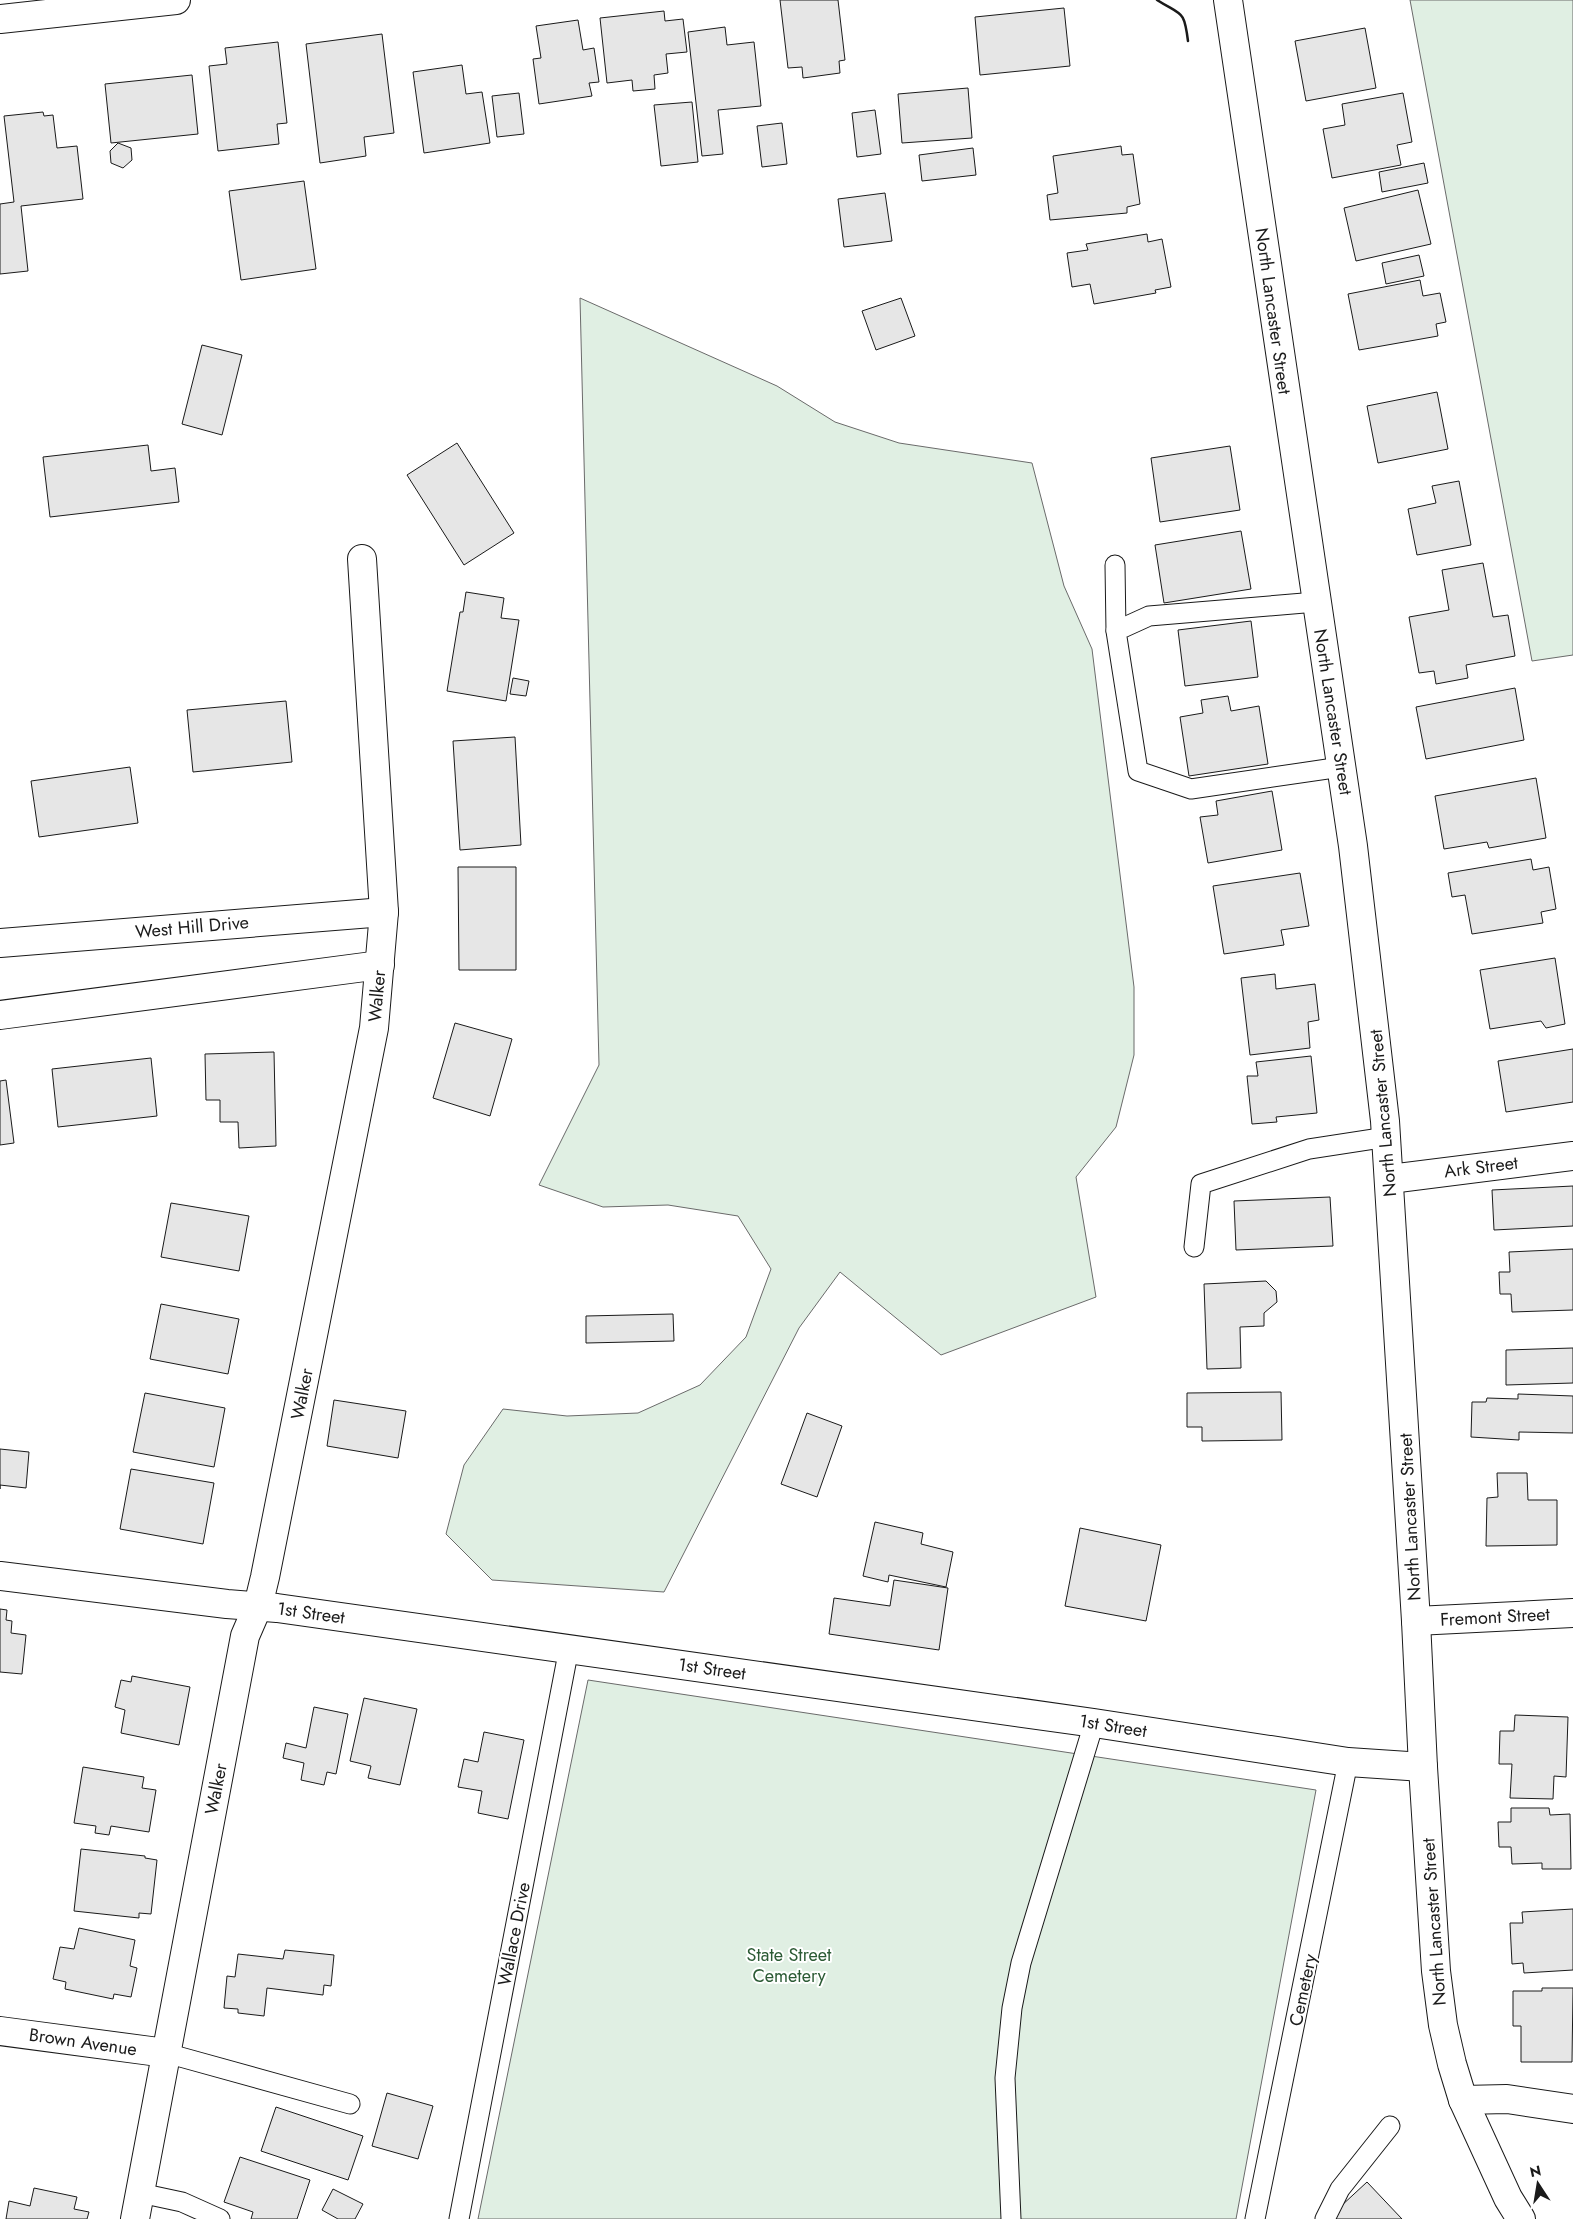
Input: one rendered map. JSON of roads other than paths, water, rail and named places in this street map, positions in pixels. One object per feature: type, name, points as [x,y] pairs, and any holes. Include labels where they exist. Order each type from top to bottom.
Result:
[{"type":"street","points":[[0,19],[176,0]]},
{"type":"street","name":"North Lancaster Street","points":[[1228,0],[1363,922],[1387,1137],[1423,1767],[1439,1998],[1452,2064],[1463,2100],[1508,2198],[1521,2219]]},
{"type":"street","name":"Walker","points":[[137,2206],[245,1636],[258,1606],[266,1577],[374,1028],[384,912],[362,559]]},
{"type":"street","name":"West Hill Drive","points":[[0,943],[384,912]]},
{"type":"street","points":[[0,1015],[380,965]]},
{"type":"street","name":"Ark Street","points":[[1390,1179],[1573,1156]]},
{"type":"street","name":"1st Street","points":[[0,1576],[227,1604],[258,1606],[569,1648],[1094,1723],[1348,1762],[1423,1767]]},
{"type":"street","name":"Fremont Street","points":[[1416,1621],[1573,1613]]},
{"type":"street","name":"Brown Avenue","points":[[0,2031],[166,2053]]},
{"type":"street","points":[[1463,2100],[1507,2099],[1573,2109]]},
{"type":"lane","points":[[1115,565],[1116,631],[1138,771],[1191,789],[1341,767]]},
{"type":"lane","points":[[1116,631],[1149,616],[1316,602]]},
{"type":"lane","points":[[1194,1247],[1201,1184],[1309,1149],[1387,1137]]},
{"type":"lane","name":"Wallace Drive","points":[[459,2219],[569,1648]]},
{"type":"lane","points":[[1011,2219],[1004,2078],[1012,2008],[1021,1963],[1094,1723]]},
{"type":"lane","name":"Cemetery","points":[[1256,2219],[1348,1762]]},
{"type":"lane","points":[[166,2053],[350,2104]]},
{"type":"lane","points":[[1325,2219],[1340,2189],[1390,2126]]},
{"type":"lane","points":[[137,2206],[182,2202],[220,2219]]},
{"type":"park label","name":"State Street Cemetery","points":[[789,1965]]}]
